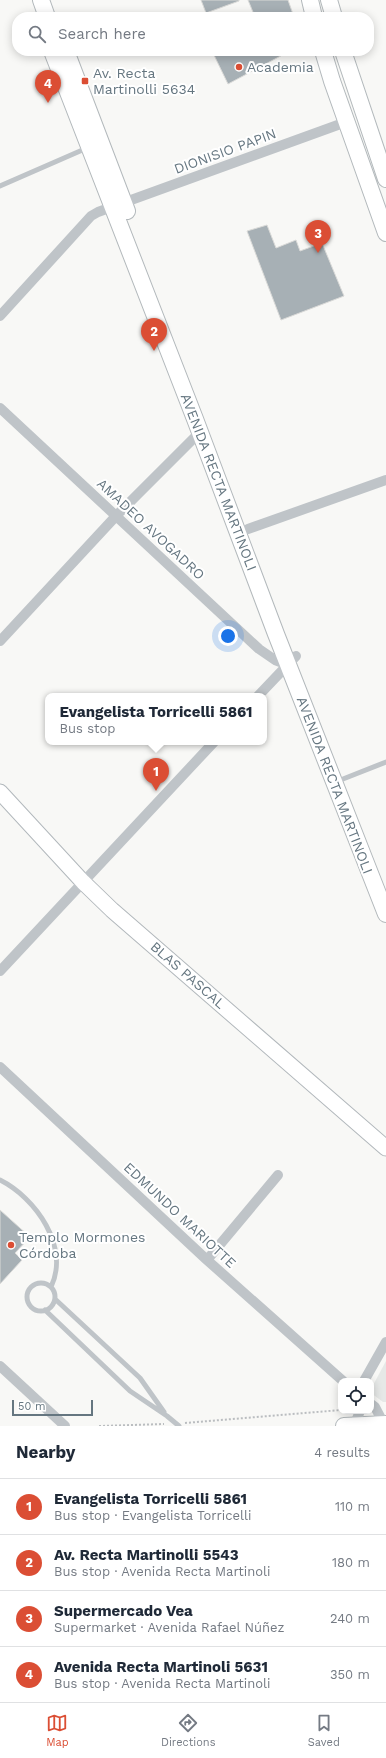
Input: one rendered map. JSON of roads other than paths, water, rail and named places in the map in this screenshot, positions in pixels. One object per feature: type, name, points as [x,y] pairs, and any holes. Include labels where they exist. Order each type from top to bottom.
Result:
[{"type":"main road","points":[[33,0],[37,12]]},
{"type":"main road","points":[[41,0],[45,12]]},
{"type":"main road","points":[[47,0],[51,12]]},
{"type":"main road","points":[[310,0],[313,12]]},
{"type":"main road","points":[[329,0],[333,12]]},
{"type":"main road","name":"AVENIDA RECTA MARTINOLI","points":[[54,56],[90,147],[118,204],[248,529],[292,660],[292,664],[296,668],[316,720],[325,730],[386,889]]},
{"type":"main road","points":[[62,56],[67,68],[74,72]]},
{"type":"main road","name":"AVENIDA RECTA MARTINOLI","points":[[68,56],[118,204],[200,432],[292,660],[386,914]]},
{"type":"main road","points":[[325,56],[346,122],[386,232]]},
{"type":"main road","points":[[345,56],[385,172]]},
{"type":"main road","name":"BLAS PASCAL","points":[[0,792],[112,910],[386,1148]]},
{"type":"main road","points":[[344,1426],[385,1424]]},
{"type":"street","name":"DIONISIO PAPIN","points":[[0,316],[91,216],[118,204],[346,122]]},
{"type":"street","name":"AMADEO AVOGADRO","points":[[0,408],[259,649],[275,660],[292,660]]},
{"type":"street","points":[[0,641],[116,516],[200,432]]},
{"type":"street","points":[[248,529],[386,480]]},
{"type":"street","points":[[261,693],[292,660]]},
{"type":"street","points":[[0,971],[211,745]]},
{"type":"street","name":"EDMUNDO MARIOTTE","points":[[0,1067],[207,1260],[340,1378]]},
{"type":"street","points":[[207,1260],[278,1175]]},
{"type":"street","points":[[366,1378],[386,1342]]},
{"type":"street","points":[[0,1366],[65,1426]]},
{"type":"street","points":[[374,1406],[385,1424]]},
{"type":"street","points":[[349,1426],[356,1421],[359,1414]]},
{"type":"lane","points":[[0,186],[90,147]]},
{"type":"lane","points":[[343,779],[386,762]]},
{"type":"lane","points":[[0,1180],[15,1188],[25,1198],[39,1215],[50,1233],[57,1262],[56,1276],[51,1287]]},
{"type":"lane","points":[[44,1283],[51,1287],[55,1293],[55,1299],[52,1306],[45,1310],[37,1310],[31,1306],[28,1301],[28,1294],[32,1287],[36,1284],[44,1283]]},
{"type":"lane","points":[[55,1299],[140,1378],[167,1416]]},
{"type":"lane","points":[[45,1310],[130,1391],[167,1416],[177,1425]]},
{"type":"place","name":"Academia","points":[[239,67]]},
{"type":"place","name":"Av. Recta Martinolli 5634","points":[[85,81]]},
{"type":"place","name":"Avenida Recta Martinoli 5631","points":[[48,103]]},
{"type":"place","name":"Supermercado Vea","points":[[318,253]]},
{"type":"place","name":"Av. Recta Martinolli 5543","points":[[154,351]]},
{"type":"place","name":"Evangelista Torricelli 5861","points":[[156,791]]},
{"type":"place","name":"Templo Mormones Córdoba","points":[[11,1245]]}]
